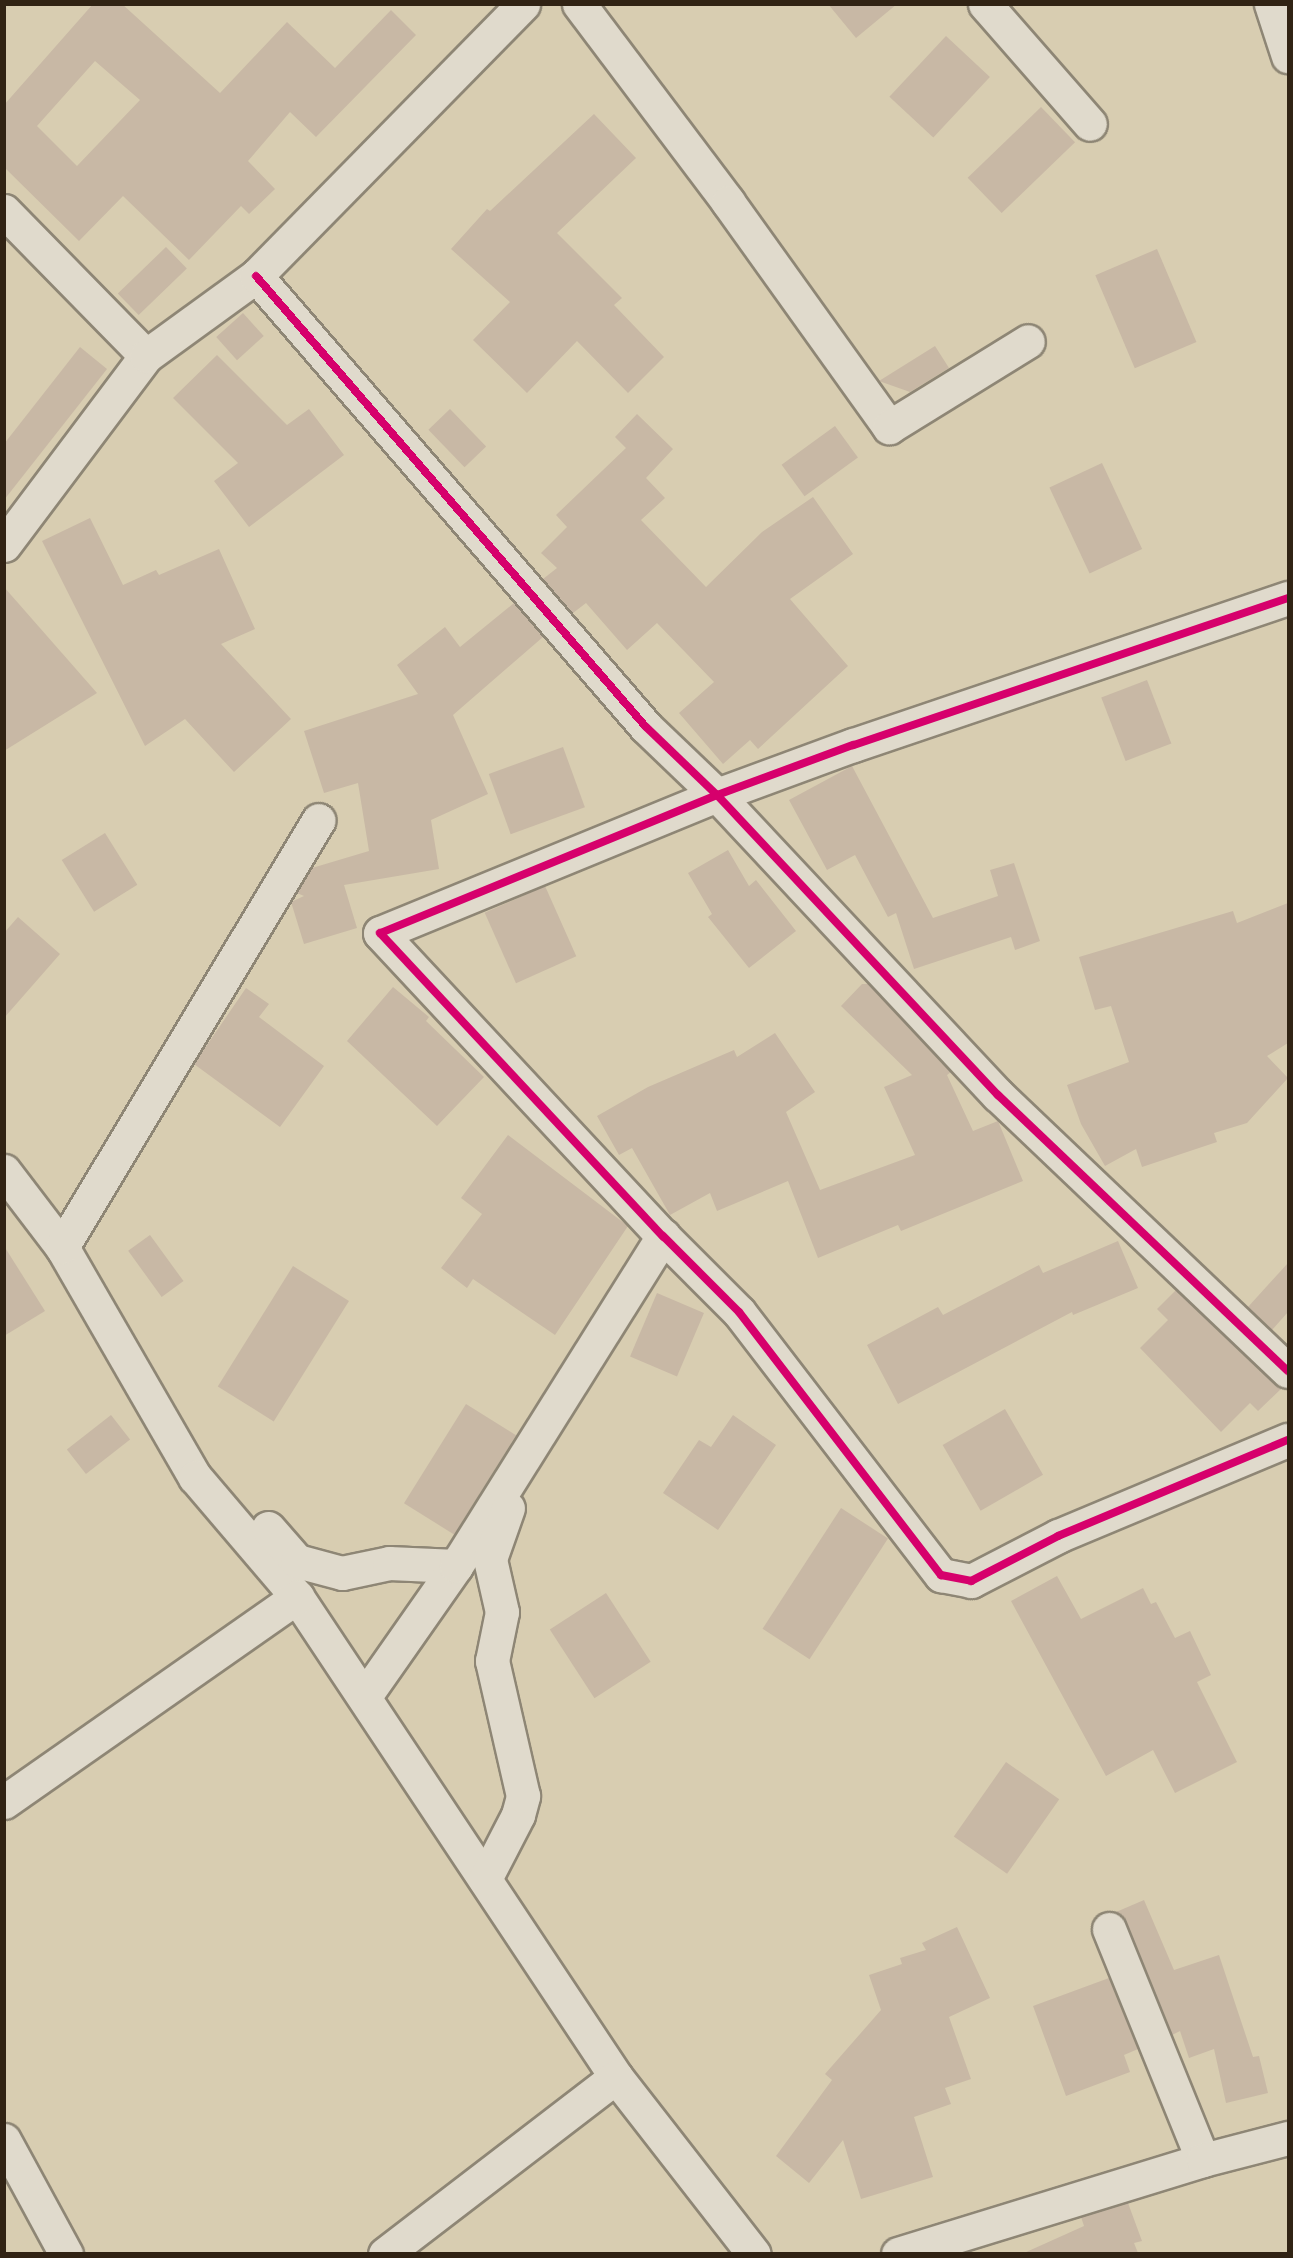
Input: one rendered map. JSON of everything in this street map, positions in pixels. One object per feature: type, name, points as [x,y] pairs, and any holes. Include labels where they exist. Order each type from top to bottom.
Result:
[{"type":"street","points":[[4,545],[146,356],[256,276],[523,4]]},
{"type":"street","points":[[579,4],[728,202],[889,427],[1028,341]]},
{"type":"street","points":[[985,4],[1090,124]]},
{"type":"street","points":[[1271,4],[1288,56]]},
{"type":"street","points":[[4,210],[146,356]]},
{"type":"street","points":[[256,276],[646,727],[717,795],[998,1095],[1288,1371]]},
{"type":"street","points":[[1288,598],[853,745],[717,795],[380,933],[663,1236],[739,1312],[941,1575],[971,1581],[1058,1536],[1288,1440]]},
{"type":"street","points":[[62,1247],[319,820]]},
{"type":"street","points":[[4,1171],[62,1247],[195,1477],[297,1597],[365,1696],[616,2077],[754,2253]]},
{"type":"street","points":[[365,1696],[456,1566],[663,1236]]},
{"type":"street","points":[[485,1879],[518,1815],[523,1796],[492,1661],[502,1612],[490,1559],[526,1455]]},
{"type":"street","points":[[195,1477],[222,1482],[297,1561],[342,1574],[389,1563],[456,1566]]},
{"type":"street","points":[[4,1802],[297,1597]]},
{"type":"street","points":[[1108,1929],[1203,2160]]},
{"type":"street","points":[[385,2253],[616,2077]]},
{"type":"street","points":[[898,2253],[1203,2160],[1288,2138]]},
{"type":"street","points":[[4,2140],[66,2253]]},
{"type":"building","points":[[93,4],[122,4],[220,93],[287,22],[335,68],[391,10],[416,35],[316,137],[290,112],[248,161],[275,189],[249,214],[241,206],[189,260],[123,196],[79,241],[4,167],[4,105]],"holes":[[[95,61],[140,100],[77,166],[37,126]]]},
{"type":"building","points":[[828,4],[897,4],[856,38]]},
{"type":"building","points":[[946,36],[990,77],[933,138],[889,97]]},
{"type":"building","points":[[1041,107],[1075,142],[1002,213],[968,178]]},
{"type":"building","points":[[594,114],[636,158],[557,233],[622,298],[614,305],[664,357],[628,393],[577,341],[527,393],[473,340],[510,302],[451,249],[487,209],[490,211]]},
{"type":"building","points":[[166,247],[187,269],[139,315],[118,294]]},
{"type":"building","points":[[1157,249],[1196,342],[1135,368],[1095,275]]},
{"type":"building","points":[[243,313],[264,336],[237,360],[216,337]]},
{"type":"building","points":[[935,346],[949,368],[910,392],[879,381]]},
{"type":"building","points":[[80,347],[107,369],[4,500],[4,444]]},
{"type":"building","points":[[217,355],[287,425],[309,409],[344,455],[249,527],[214,481],[238,463],[173,398]]},
{"type":"building","points":[[450,409],[486,446],[465,467],[428,430]]},
{"type":"building","points":[[637,414],[673,449],[646,478],[665,498],[641,520],[706,587],[762,532],[813,497],[853,554],[790,599],[848,666],[758,749],[750,740],[723,764],[679,713],[714,682],[657,623],[627,650],[586,603],[573,613],[543,579],[557,568],[541,553],[567,527],[556,515],[626,448],[615,437]]},
{"type":"building","points":[[835,426],[858,458],[805,496],[782,465]]},
{"type":"building","points":[[1102,463],[1142,549],[1090,574],[1049,488]]},
{"type":"building","points":[[90,518],[123,585],[156,570],[159,575],[219,549],[255,629],[221,644],[291,719],[234,772],[185,719],[145,746],[42,541]]},
{"type":"building","points":[[4,587],[97,693],[4,751]]},
{"type":"building","points":[[514,603],[543,637],[453,715],[488,794],[431,820],[439,869],[344,885],[357,928],[304,944],[291,902],[304,896],[297,893],[312,868],[369,851],[358,783],[324,793],[304,731],[418,694],[397,665],[445,627],[460,647]]},
{"type":"building","points":[[1147,680],[1171,743],[1126,761],[1101,698]]},
{"type":"building","points":[[563,747],[585,807],[511,834],[489,774]]},
{"type":"building","points":[[852,766],[933,918],[998,896],[990,870],[1014,863],[1040,941],[1015,950],[1011,937],[914,969],[896,913],[888,917],[855,855],[827,870],[789,800]]},
{"type":"building","points":[[105,833],[137,885],[94,912],[62,860]]},
{"type":"building","points":[[728,850],[749,886],[756,880],[796,931],[749,968],[708,917],[712,914],[688,873]]},
{"type":"building","points":[[545,886],[576,956],[516,983],[485,913]]},
{"type":"building","points":[[1288,903],[1288,1043],[1267,1056],[1288,1078],[1247,1123],[1214,1133],[1217,1142],[1142,1167],[1136,1149],[1105,1166],[1081,1124],[1067,1085],[1129,1062],[1111,1006],[1095,1010],[1079,957],[1233,911],[1237,923]]},
{"type":"building","points":[[18,917],[60,954],[4,1018],[4,933]]},
{"type":"building","points":[[862,984],[868,984],[951,1072],[947,1075],[973,1131],[998,1121],[1023,1181],[901,1231],[898,1225],[818,1258],[788,1181],[717,1211],[710,1193],[670,1215],[632,1148],[619,1155],[597,1116],[648,1087],[734,1050],[737,1057],[775,1033],[815,1092],[786,1112],[820,1190],[915,1155],[884,1087],[912,1075],[841,1006]]},
{"type":"building","points":[[393,987],[429,1017],[426,1021],[484,1077],[437,1126],[347,1041]]},
{"type":"building","points":[[246,988],[269,1004],[259,1017],[324,1066],[280,1127],[194,1064]]},
{"type":"building","points":[[508,1135],[628,1226],[555,1335],[473,1279],[467,1288],[441,1268],[482,1214],[461,1198]]},
{"type":"building","points":[[150,1235],[184,1281],[162,1297],[128,1251]]},
{"type":"building","points":[[1118,1241],[1138,1288],[1073,1315],[1072,1312],[898,1404],[867,1345],[938,1307],[943,1315],[1039,1265],[1043,1273]]},
{"type":"building","points":[[4,1246],[45,1311],[4,1336]]},
{"type":"building","points":[[1288,1263],[1288,1312],[1272,1330],[1248,1307]]},
{"type":"building","points":[[293,1266],[349,1301],[274,1421],[218,1386]]},
{"type":"building","points":[[1176,1290],[1282,1388],[1258,1411],[1250,1403],[1221,1432],[1140,1348],[1168,1320],[1157,1309]]},
{"type":"building","points":[[657,1293],[704,1313],[677,1376],[630,1357]]},
{"type":"building","points":[[466,1404],[516,1435],[454,1534],[404,1503]]},
{"type":"building","points":[[1005,1409],[1043,1475],[981,1511],[943,1445]]},
{"type":"building","points":[[111,1415],[130,1439],[86,1474],[67,1449]]},
{"type":"building","points":[[733,1415],[776,1445],[718,1530],[663,1493],[699,1440],[711,1447]]},
{"type":"building","points":[[841,1508],[888,1538],[810,1659],[763,1629]]},
{"type":"building","points":[[1057,1576],[1081,1619],[1143,1588],[1151,1604],[1156,1602],[1175,1638],[1190,1631],[1211,1675],[1197,1682],[1237,1762],[1175,1793],[1153,1750],[1106,1776],[1011,1601]]},
{"type":"building","points":[[606,1593],[651,1662],[594,1698],[550,1629]]},
{"type":"building","points":[[1006,1762],[1059,1799],[1007,1874],[954,1837]]},
{"type":"building","points":[[1144,1900],[1174,1970],[1219,1955],[1253,2057],[1259,2056],[1268,2093],[1226,2103],[1214,2049],[1189,2058],[1180,2031],[1172,2035],[1126,1922],[1116,1912]]},
{"type":"building","points":[[957,1927],[990,1998],[949,2017],[971,2079],[945,2088],[951,2104],[914,2117],[933,2177],[861,2199],[843,2140],[809,2183],[776,2156],[832,2080],[825,2074],[881,2010],[869,1975],[902,1964],[900,1958],[926,1950],[922,1943]]},
{"type":"building","points":[[1109,1978],[1138,2049],[1124,2055],[1130,2072],[1066,2096],[1033,2006]]},
{"type":"building","points":[[1128,2203],[1142,2241],[1134,2243],[1138,2253],[1024,2253],[1084,2226],[1081,2217]]},
{"type":"cycle path","points":[[256,276],[646,727],[717,795],[998,1095],[1288,1371]]},
{"type":"cycle path","points":[[1288,598],[853,745],[717,795],[380,933],[663,1236],[739,1312],[941,1575],[971,1581],[1058,1536],[1288,1440]]}]
